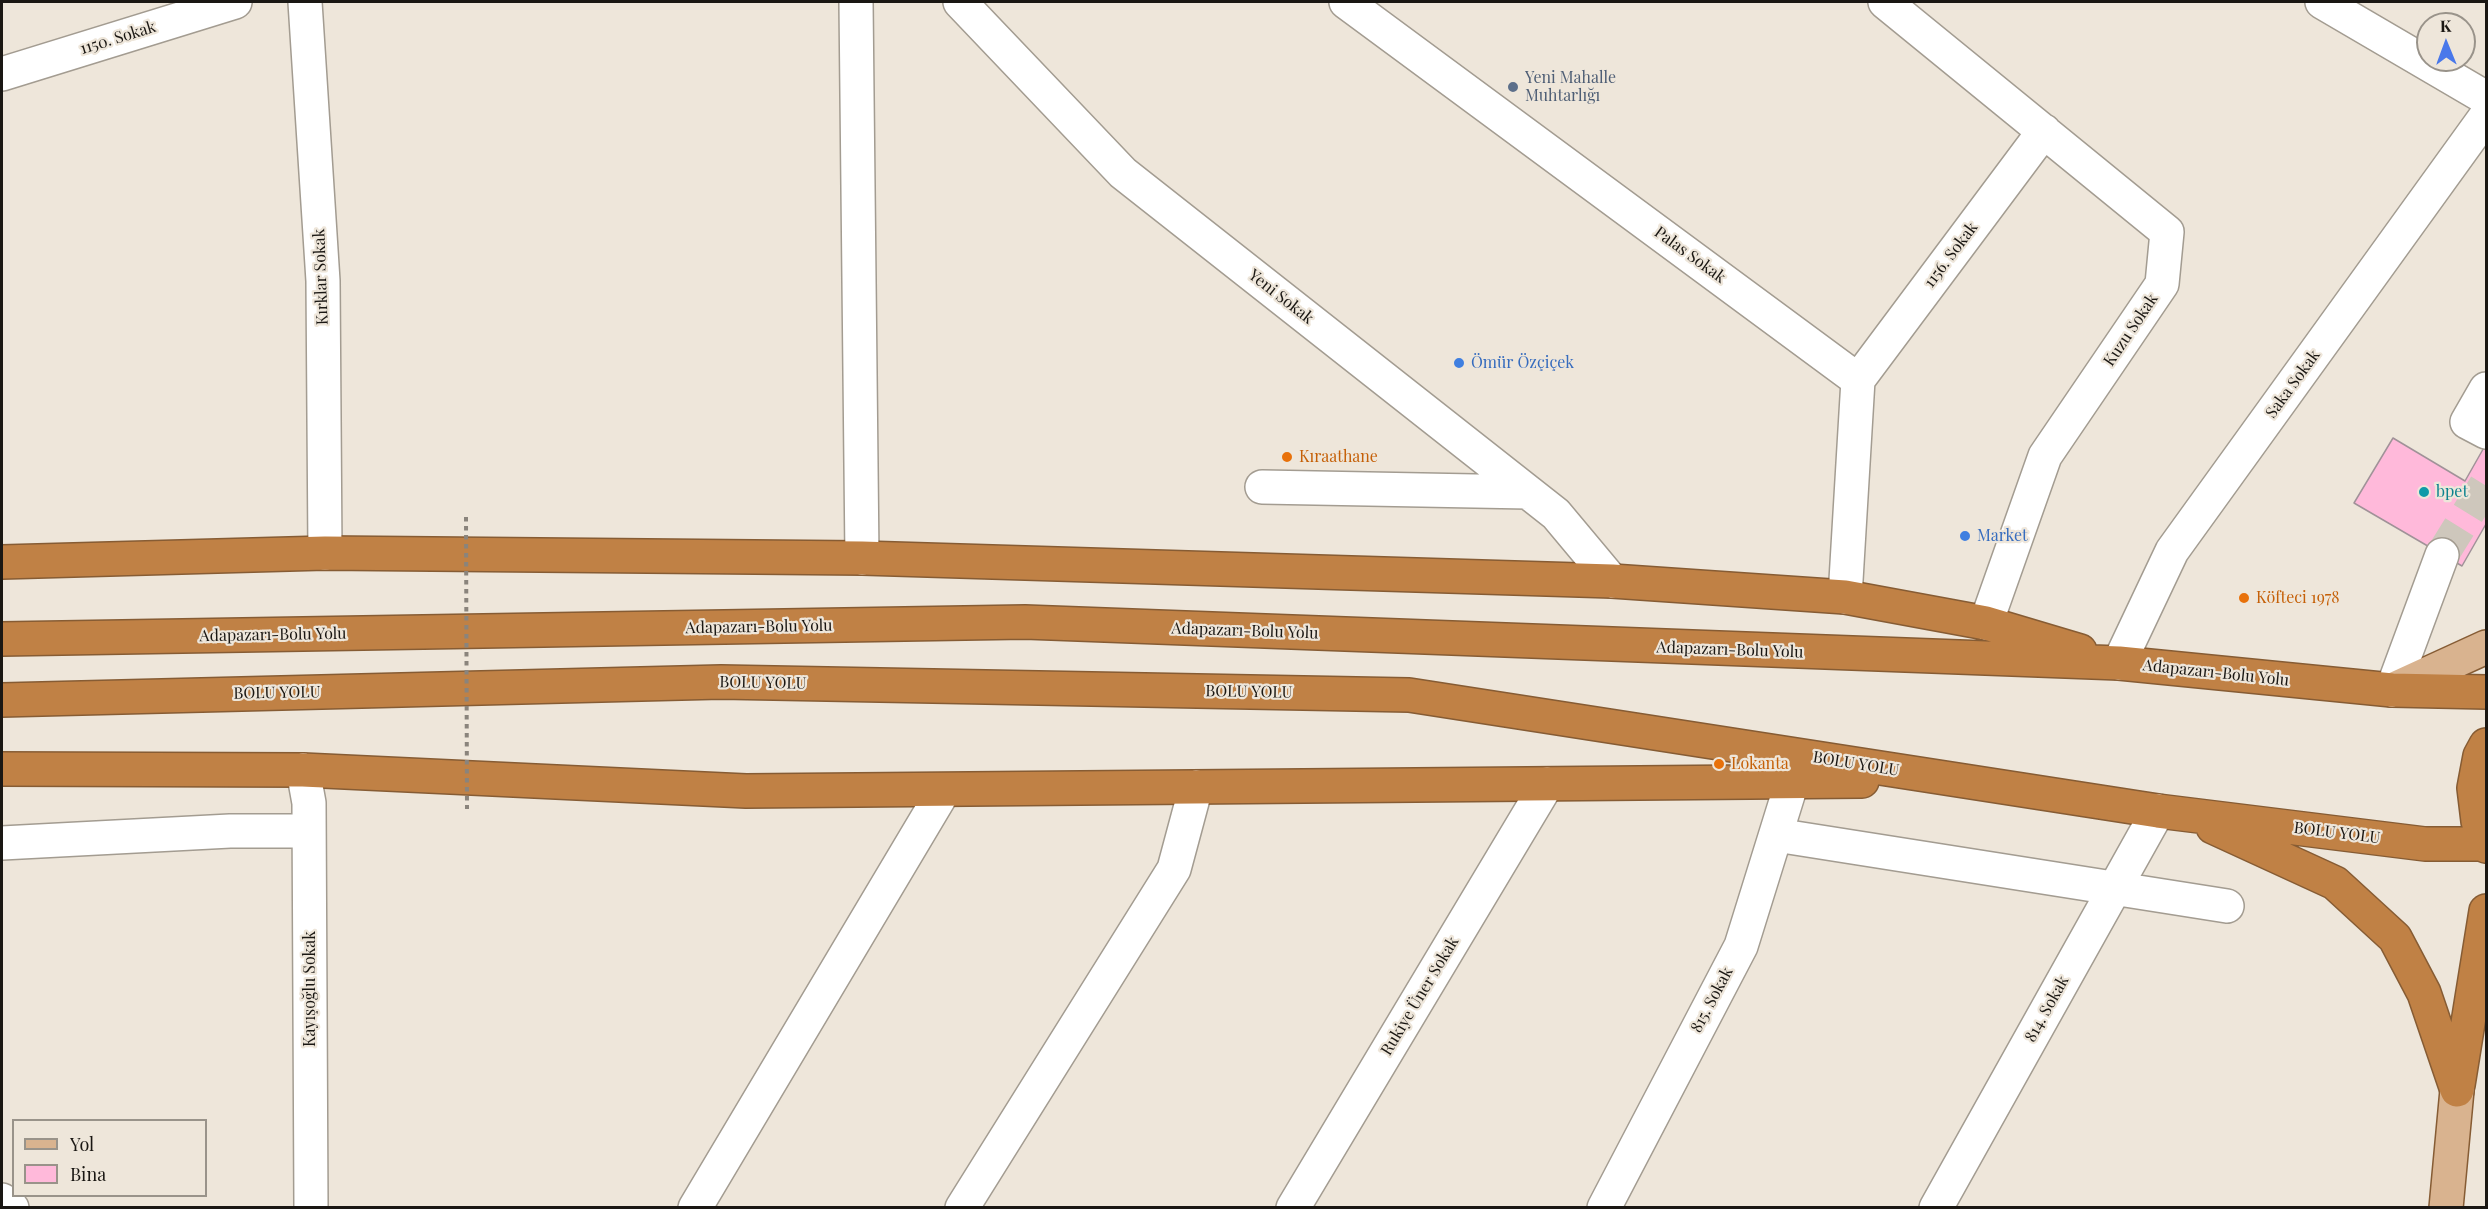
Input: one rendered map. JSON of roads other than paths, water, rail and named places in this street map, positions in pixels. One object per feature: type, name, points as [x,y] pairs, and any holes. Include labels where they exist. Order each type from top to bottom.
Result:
[{"type":"highway","points":[[2,562],[325,553],[862,558],[1612,581],[1845,597],[1986,623],[2119,663]]},
{"type":"highway","name":"Adapazarı-Bolu Yolu","points":[[2,639],[1025,622],[2119,663],[2392,690],[2487,692]]},
{"type":"highway","name":"BOLU YOLU","points":[[2,700],[721,682],[1409,695],[2171,813],[2425,844],[2486,845]]},
{"type":"highway","points":[[2486,845],[2478,821],[2474,788],[2480,756],[2487,745]]},
{"type":"highway","points":[[2,769],[303,770],[746,791],[1962,780]]},
{"type":"highway","points":[[2171,813],[2335,883],[2395,938],[2424,993],[2457,1090]]},
{"type":"highway","points":[[2457,1090],[2487,910]]},
{"type":"main road","points":[[2392,690],[2487,647]]},
{"type":"main road","points":[[2446,1208],[2457,1090]]},
{"type":"street","name":"1150. Sokak","points":[[2,74],[235,2]]},
{"type":"street","name":"Kırklar Sokak","points":[[305,2],[323,281],[325,553]]},
{"type":"street","points":[[856,2],[862,558]]},
{"type":"street","name":"Yeni Sokak","points":[[960,2],[1124,173],[1556,514],[1612,581]]},
{"type":"street","name":"Palas Sokak","points":[[1346,2],[1858,380]]},
{"type":"street","name":"Kuzu Sokak","points":[[1885,2],[2167,232],[2162,284],[2045,456],[1986,623]]},
{"type":"street","points":[[2322,2],[2487,98]]},
{"type":"street","name":"Saka Sokak","points":[[2119,663],[2172,551],[2487,117]]},
{"type":"street","name":"1156. Sokak","points":[[1858,380],[2044,131]]},
{"type":"street","points":[[1845,597],[1858,380]]},
{"type":"street","points":[[2487,389],[2467,422],[2487,432]]},
{"type":"street","points":[[1262,487],[1528,492]]},
{"type":"street","points":[[2392,690],[2442,555]]},
{"type":"street","name":"Kayışoğlu Sokak","points":[[303,770],[309,803],[311,1208]]},
{"type":"street","name":"815. Sokak","points":[[1604,1208],[1741,946],[1792,782]]},
{"type":"street","name":"Rukiye Üner Sokak","points":[[1293,1208],[1547,784]]},
{"type":"street","points":[[962,1208],[1174,869],[1196,787]]},
{"type":"street","points":[[695,1208],[944,790]]},
{"type":"street","name":"814. Sokak","points":[[1936,1208],[2114,889],[2171,813]]},
{"type":"street","points":[[2,843],[230,831],[309,831]]},
{"type":"street","points":[[1776,835],[2227,906]]},
{"type":"street","points":[[2,1200],[12,1208]]},
{"type":"tunnel","points":[[2442,555],[2486,484]]},
{"type":"place","name":"Yeni Mahalle Muhtarlığı","points":[[1513,87]]},
{"type":"place","name":"Ömür Özçiçek","points":[[1459,363]]},
{"type":"place","name":"Kıraathane","points":[[1287,457]]},
{"type":"place","name":"bpet","points":[[2424,492]]},
{"type":"place","name":"Market","points":[[1965,536]]},
{"type":"place","name":"Köfteci 1978","points":[[2244,598]]},
{"type":"place","name":"Lokanta","points":[[1719,764]]}]
